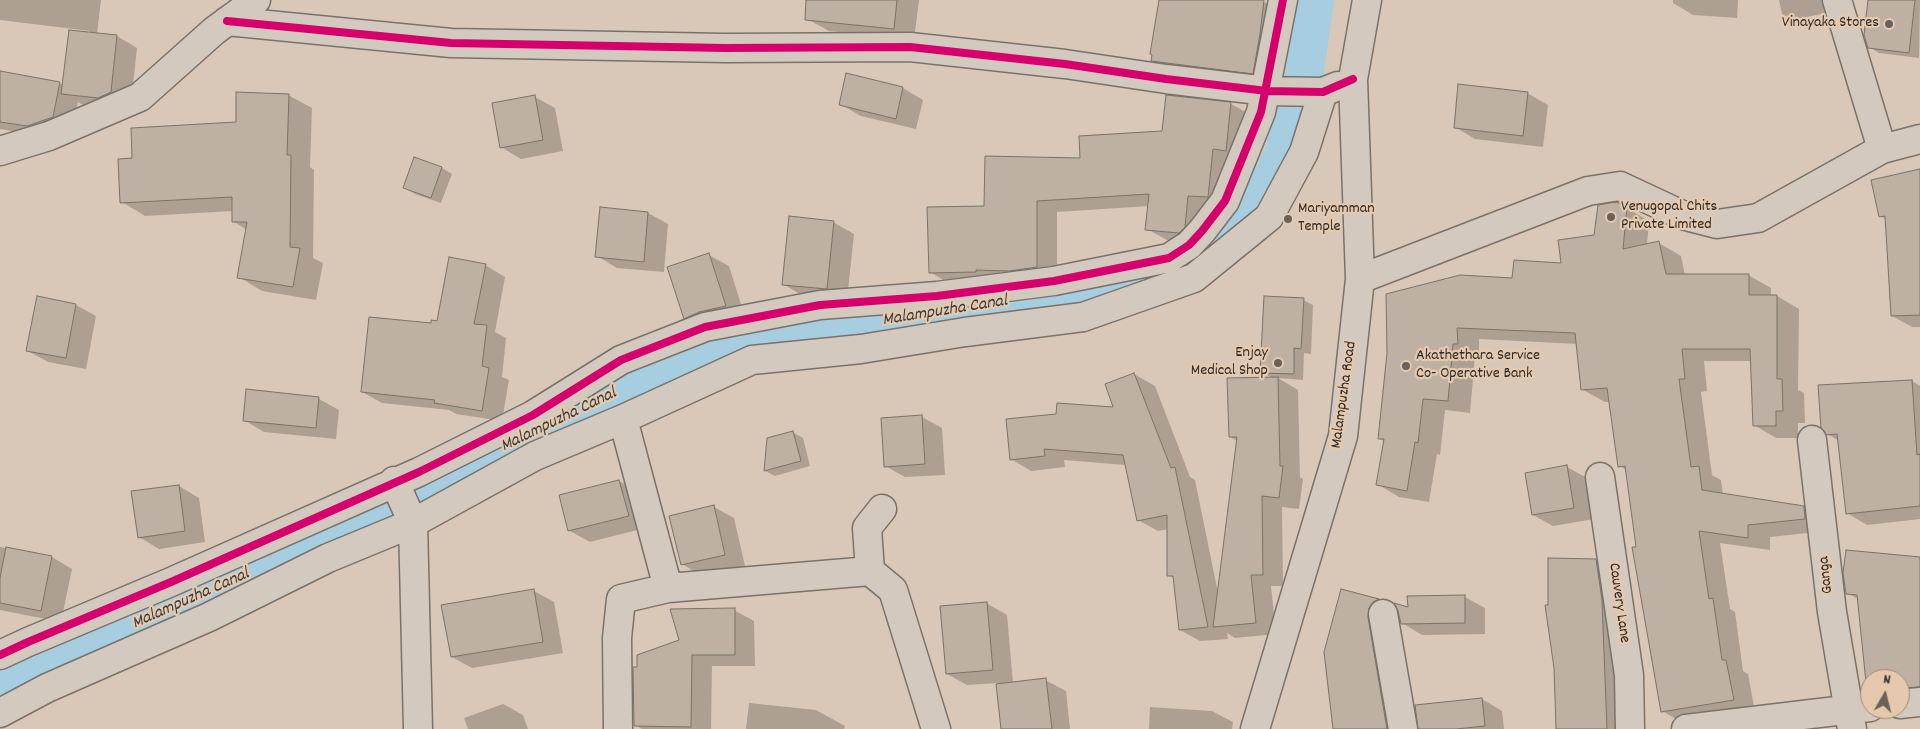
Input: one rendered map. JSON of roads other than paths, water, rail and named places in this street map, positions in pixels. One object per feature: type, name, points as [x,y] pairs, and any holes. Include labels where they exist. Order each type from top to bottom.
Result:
[{"type":"street","points":[[0,151],[48,136],[140,96],[214,31],[256,0]]},
{"type":"street","points":[[0,655],[171,582],[394,481],[419,472],[533,416],[621,360],[705,327],[820,305],[937,296],[1054,281],[1169,258],[1202,231],[1225,201],[1261,112],[1267,91],[1282,0]]},
{"type":"street","name":"Malampuzha Road","points":[[1255,729],[1343,436],[1360,279],[1353,79],[1366,0]]},
{"type":"street","points":[[1837,0],[1882,149]]},
{"type":"street","points":[[227,21],[452,42],[725,48],[910,47],[1065,64],[1267,91],[1323,92],[1353,79]]},
{"type":"street","points":[[0,713],[47,688],[208,617],[328,558],[413,523],[535,456],[623,419],[752,360],[861,350],[965,332],[1083,317],[1194,278],[1269,217],[1304,152],[1323,92]]},
{"type":"street","points":[[1360,279],[1588,191],[1620,186],[1682,215],[1717,224],[1758,218],[1882,149],[1920,139]]},
{"type":"street","points":[[623,419],[668,588]]},
{"type":"street","name":"Ganga","points":[[1812,440],[1832,612],[1857,715]]},
{"type":"street","name":"Cauvery Lane","points":[[1600,477],[1629,675],[1630,729]]},
{"type":"street","points":[[394,481],[413,523],[418,729]]},
{"type":"street","points":[[870,571],[867,528],[882,509]]},
{"type":"street","points":[[618,729],[617,638],[621,599],[668,588],[870,571],[893,590],[936,729]]},
{"type":"street","points":[[1383,614],[1403,729]]},
{"type":"street","points":[[1686,729],[1857,715]]},
{"type":"waterway","name":"Malampuzha Canal","points":[[427,486],[559,418],[670,369],[785,332],[899,321],[1116,285],[1192,263],[1255,198],[1282,158],[1303,85],[1315,0]]},
{"type":"waterway","name":"Malampuzha Canal","points":[[0,686],[254,571],[379,510]]},
{"type":"place","name":"Vinayaka Stores","points":[[1889,24]]},
{"type":"place","name":"Venugopal Chits Private Limited","points":[[1611,217]]},
{"type":"place","name":"Mariyamman Temple","points":[[1288,219]]},
{"type":"place","name":"Enjay Medical Shop","points":[[1278,363]]},
{"type":"place","name":"Akathethara Service Co- Operative Bank","points":[[1406,366]]}]
